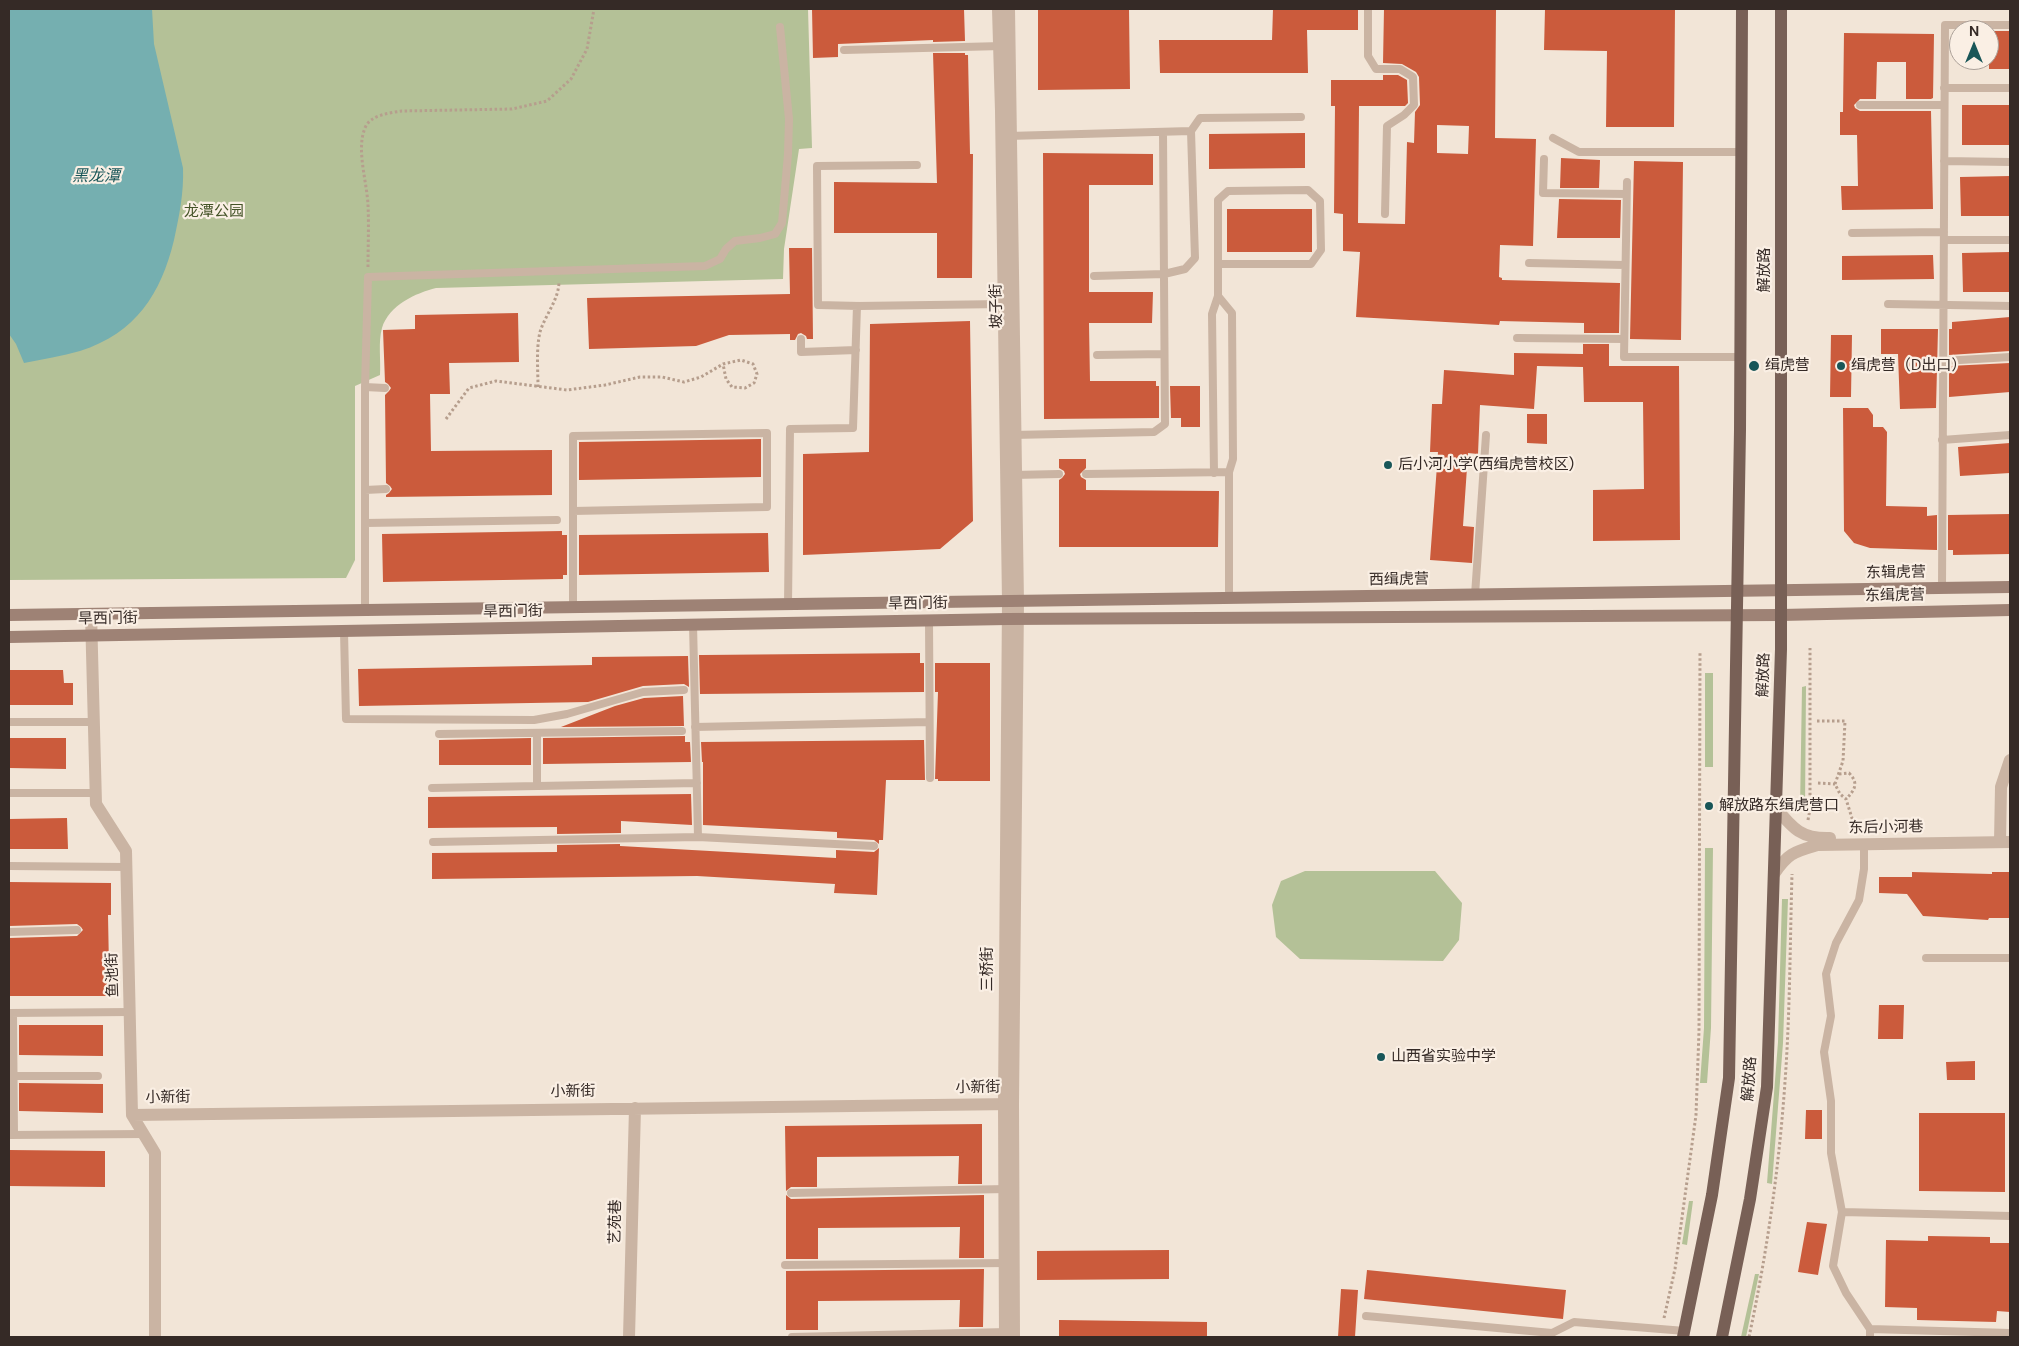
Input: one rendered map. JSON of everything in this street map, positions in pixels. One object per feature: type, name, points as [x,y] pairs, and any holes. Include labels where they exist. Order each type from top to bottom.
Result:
[{"type":"main road","name":"解放路","points":[[1684,1334],[1713,1186],[1728,1078],[1741,356],[1742,9]]},
{"type":"main road","name":"解放路","points":[[1722,1337],[1750,1199],[1766,1087],[1781,615],[1781,9]]},
{"type":"main road","name":"东辑虎营","points":[[1781,591],[2010,587]]},
{"type":"main road","name":"西缉虎营","points":[[1013,602],[1781,591]]},
{"type":"main road","name":"旱西门街","points":[[9,615],[1013,602]]},
{"type":"main road","name":"东缉虎营","points":[[1781,615],[2010,610]]},
{"type":"main road","points":[[1012,619],[1781,615]]},
{"type":"main road","name":"旱西门街","points":[[9,637],[1012,619]]},
{"type":"street","name":"坡子街","points":[[998,9],[1004,46],[1013,602]]},
{"type":"street","name":"坡子街","points":[[1004,46],[1009,9]]},
{"type":"street","name":"坡子街","points":[[1006,136],[1004,304],[1010,435]]},
{"type":"street","name":"三桥街","points":[[1010,1335],[1008,1104],[1013,602]]},
{"type":"street","name":"鱼池街","points":[[91,614],[96,804],[126,852],[132,1115]]},
{"type":"street","points":[[2005,839],[2001,787],[2010,760]]},
{"type":"street","points":[[1776,808],[1793,829],[1806,836]]},
{"type":"street","name":"东后小河巷","points":[[1806,836],[1819,838],[2005,839]]},
{"type":"street","name":"东后小河巷","points":[[1793,852],[1818,845],[2005,839]]},
{"type":"street","points":[[1774,874],[1782,861],[1793,852]]},
{"type":"street","name":"小新街","points":[[132,1115],[1008,1104]]},
{"type":"street","name":"艺苑巷","points":[[629,1337],[635,1108]]},
{"type":"street","points":[[132,1115],[155,1153],[155,1337]]},
{"type":"lane","points":[[1368,9],[1368,56],[1376,69],[1400,70],[1413,77],[1414,105],[1404,115],[1387,126],[1385,214]]},
{"type":"lane","points":[[1942,588],[1945,25],[2010,25]]},
{"type":"lane","points":[[365,610],[365,387],[368,277],[705,266],[720,259],[726,249],[736,241],[775,234],[782,223],[789,119],[780,28]]},
{"type":"lane","points":[[844,50],[1004,46]]},
{"type":"lane","points":[[1944,88],[2010,88]]},
{"type":"lane","points":[[1860,105],[1944,105]]},
{"type":"lane","points":[[1094,276],[1164,274],[1185,269],[1195,258],[1190,131],[1200,118],[1301,117]]},
{"type":"lane","points":[[1006,136],[1190,131]]},
{"type":"lane","points":[[1010,435],[1154,432],[1165,424],[1164,132]]},
{"type":"lane","points":[[1553,138],[1579,152],[1742,152]]},
{"type":"lane","points":[[1544,159],[1543,193],[1626,194]]},
{"type":"lane","points":[[1944,161],[2010,162]]},
{"type":"lane","points":[[917,165],[817,166],[818,305],[1004,304]]},
{"type":"lane","points":[[1627,182],[1624,357],[1741,356]]},
{"type":"lane","points":[[1214,473],[1212,314],[1218,296],[1218,264],[1218,200],[1228,191],[1308,190],[1320,201],[1321,250],[1311,264],[1218,264]]},
{"type":"lane","points":[[1852,233],[2010,240]]},
{"type":"lane","points":[[1529,263],[1625,265]]},
{"type":"lane","points":[[1218,296],[1232,313],[1233,459],[1229,472],[1229,599]]},
{"type":"lane","points":[[1888,304],[2010,306]]},
{"type":"lane","points":[[788,605],[790,429],[854,428],[857,306],[860,306]]},
{"type":"lane","points":[[1517,338],[1624,339]]},
{"type":"lane","points":[[801,339],[801,352],[856,350]]},
{"type":"lane","points":[[1097,355],[1164,354]]},
{"type":"lane","points":[[1943,361],[2010,357]]},
{"type":"lane","points":[[365,387],[385,388]]},
{"type":"lane","points":[[573,510],[767,507],[767,433],[573,436],[573,510],[573,608]]},
{"type":"lane","points":[[1475,595],[1486,435]]},
{"type":"lane","points":[[1942,440],[2010,435]]},
{"type":"lane","points":[[1086,474],[1229,472]]},
{"type":"lane","points":[[1011,475],[1059,474]]},
{"type":"lane","points":[[365,490],[386,489]]},
{"type":"lane","points":[[365,523],[557,520]]},
{"type":"lane","points":[[928,620],[930,778]]},
{"type":"lane","points":[[693,624],[698,837]]},
{"type":"lane","points":[[344,631],[346,720],[534,720],[567,714],[643,692],[684,690]]},
{"type":"lane","points":[[9,722],[94,722]]},
{"type":"lane","points":[[695,726],[930,722]]},
{"type":"lane","points":[[439,734],[682,731]]},
{"type":"lane","points":[[537,733],[537,786]]},
{"type":"lane","points":[[432,788],[696,784]]},
{"type":"lane","points":[[9,793],[96,793]]},
{"type":"lane","points":[[433,842],[698,837],[874,846]]},
{"type":"lane","points":[[1864,844],[1864,869],[1859,900],[1836,943],[1826,974],[1831,1016],[1824,1052],[1831,1101],[1831,1154],[1842,1212],[1833,1266],[1846,1293],[1870,1333],[2010,1332]]},
{"type":"lane","points":[[9,866],[126,867]]},
{"type":"lane","points":[[9,932],[76,930]]},
{"type":"lane","points":[[1926,958],[2010,958]]},
{"type":"lane","points":[[130,1012],[11,1013],[14,1076],[11,1135],[144,1134]]},
{"type":"lane","points":[[14,1076],[98,1076]]},
{"type":"lane","points":[[791,1193],[1009,1189]]},
{"type":"lane","points":[[1842,1212],[2010,1216]]},
{"type":"lane","points":[[785,1265],[1009,1263]]},
{"type":"lane","points":[[1366,1316],[1552,1333],[1574,1322],[1662,1329],[1684,1334]]},
{"type":"lane","points":[[792,1337],[1010,1335]]},
{"type":"path","points":[[368,277],[368,203],[362,146],[365,127],[372,119],[386,113],[512,109],[547,101],[571,78],[587,49],[594,9]]},
{"type":"path","points":[[538,387],[539,335],[556,295],[559,271]]},
{"type":"path","points":[[446,419],[469,388],[496,381],[567,390],[605,385],[640,377],[662,377],[684,382],[701,377],[723,364],[741,360],[753,364],[757,374],[754,383],[745,388],[732,387],[726,379],[723,364]]},
{"type":"path","points":[[1806,836],[1810,809],[1810,648]]},
{"type":"path","points":[[1662,1329],[1675,1269],[1696,1115],[1699,1030],[1700,651]]},
{"type":"path","points":[[1818,722],[1845,722],[1843,761],[1835,784],[1840,794],[1846,799],[1856,831]]},
{"type":"path","points":[[1839,774],[1849,773],[1854,778],[1856,784],[1854,791],[1846,799]]},
{"type":"path","points":[[1818,783],[1835,784]]},
{"type":"path","points":[[1749,1337],[1763,1272],[1780,1135],[1785,1072],[1793,852]]},
{"type":"green space","name":"龙潭公园","points":[[9,9],[808,9],[812,148],[799,149],[784,249],[783,279],[436,288],[404,301],[391,313],[382,328],[380,375],[355,386],[355,560],[346,578],[9,580]]},
{"type":"green space","points":[[1705,673],[1713,673],[1713,767],[1705,767]]},
{"type":"green space","points":[[1806,686],[1805,809],[1800,809],[1802,687]]},
{"type":"green space","points":[[1705,848],[1713,848],[1711,1028],[1707,1083],[1700,1083],[1704,1028]]},
{"type":"green space","points":[[1305,871],[1435,871],[1462,903],[1459,940],[1443,961],[1300,959],[1276,937],[1272,905],[1281,881]]},
{"type":"green space","points":[[1782,899],[1788,899],[1783,1043],[1772,1184],[1767,1183],[1778,1042]]},
{"type":"green space","points":[[1689,1201],[1693,1201],[1687,1245],[1682,1244]]},
{"type":"green space","points":[[1755,1274],[1759,1274],[1746,1337],[1741,1337]]},
{"type":"water","name":"黑龙潭","points":[[9,9],[152,9],[154,44],[183,168],[181,205],[169,260],[162,278],[143,309],[116,334],[100,343],[73,353],[24,363],[16,344],[9,334]]},
{"type":"building","points":[[812,9],[964,9],[965,41],[933,42],[933,40],[838,44],[838,57],[813,58]]},
{"type":"building","points":[[1038,9],[1129,9],[1130,89],[1038,90]]},
{"type":"building","points":[[1273,9],[1358,9],[1358,30],[1307,30],[1308,73],[1160,73],[1159,40],[1272,40]]},
{"type":"building","points":[[1384,9],[1496,9],[1495,138],[1536,139],[1533,246],[1500,245],[1499,277],[1502,280],[1620,283],[1619,333],[1584,333],[1584,323],[1500,321],[1499,325],[1356,317],[1360,252],[1343,251],[1343,214],[1334,213],[1335,106],[1331,106],[1331,80],[1383,80],[1383,75],[1398,75],[1407,80],[1408,103],[1405,106],[1359,106],[1358,223],[1405,224],[1407,142],[1414,143],[1415,112],[1420,105],[1419,77],[1416,72],[1402,64],[1383,63]],"holes":[[[1437,125],[1469,126],[1468,154],[1437,153]]]},
{"type":"building","points":[[1545,9],[1675,9],[1674,127],[1606,127],[1607,51],[1544,50]]},
{"type":"building","points":[[1999,31],[2010,31],[2010,69],[1999,69]]},
{"type":"building","points":[[1844,33],[1934,34],[1933,98],[1906,99],[1906,62],[1877,62],[1876,99],[1860,99],[1854,105],[1860,111],[1931,111],[1933,209],[1842,210],[1841,186],[1858,186],[1857,135],[1840,135],[1840,112],[1843,112]]},
{"type":"building","points":[[933,53],[965,53],[965,55],[968,55],[970,154],[973,154],[972,278],[937,278],[937,233],[834,233],[834,182],[937,183]]},
{"type":"building","points":[[1962,105],[2010,105],[2010,145],[1962,145]]},
{"type":"building","points":[[1305,133],[1305,168],[1209,169],[1209,134]]},
{"type":"building","points":[[1043,153],[1153,154],[1153,185],[1089,185],[1089,292],[1153,292],[1152,323],[1089,323],[1090,381],[1156,381],[1156,386],[1159,386],[1159,418],[1044,419]]},
{"type":"building","points":[[1561,158],[1600,160],[1599,188],[1560,188]]},
{"type":"building","points":[[1634,161],[1683,162],[1681,340],[1630,339]]},
{"type":"building","points":[[2010,176],[2010,216],[1961,216],[1960,177]]},
{"type":"building","points":[[1559,199],[1621,200],[1620,238],[1557,238]]},
{"type":"building","points":[[1227,209],[1312,209],[1312,252],[1227,252]]},
{"type":"building","points":[[789,248],[812,248],[813,339],[807,339],[801,333],[798,334],[795,340],[790,340],[790,334],[729,335],[696,346],[589,349],[587,298],[790,294]]},
{"type":"building","points":[[2010,252],[2010,292],[1963,292],[1962,253]]},
{"type":"building","points":[[1933,255],[1934,279],[1842,280],[1842,256]]},
{"type":"building","points":[[518,313],[519,362],[449,363],[450,394],[430,394],[431,451],[552,450],[552,495],[386,497],[392,489],[386,483],[385,395],[391,388],[385,382],[383,330],[415,329],[415,315]]},
{"type":"building","points":[[2010,317],[2010,351],[1949,355],[1949,329],[1952,329],[1952,322]]},
{"type":"building","points":[[970,321],[973,521],[940,549],[803,555],[803,454],[869,452],[870,324]]},
{"type":"building","points":[[1881,329],[1938,329],[1936,408],[1900,409],[1898,354],[1881,354]]},
{"type":"building","name":"缉虎营（D出口）","points":[[1831,335],[1852,335],[1851,397],[1830,397]]},
{"type":"building","points":[[1583,344],[1609,344],[1609,366],[1679,366],[1680,540],[1593,541],[1593,490],[1644,489],[1643,402],[1584,402],[1583,367],[1537,366],[1534,409],[1480,405],[1478,454],[1468,453],[1463,526],[1474,527],[1472,563],[1430,560],[1438,452],[1430,452],[1432,404],[1442,404],[1444,370],[1514,375],[1514,353],[1583,354]]},
{"type":"building","points":[[2010,363],[2010,392],[1949,397],[1949,366]]},
{"type":"building","points":[[1170,386],[1200,386],[1200,427],[1181,427],[1181,418],[1171,418]]},
{"type":"building","points":[[1843,408],[1868,408],[1873,415],[1873,427],[1883,427],[1887,432],[1886,506],[1927,507],[1927,516],[1937,515],[1937,550],[1870,548],[1854,543],[1844,531]]},
{"type":"building","points":[[1527,414],[1547,414],[1547,444],[1527,443]]},
{"type":"building","points":[[761,439],[761,477],[579,480],[579,442]]},
{"type":"building","points":[[2010,443],[2010,473],[1960,476],[1958,447]]},
{"type":"building","points":[[1059,459],[1086,459],[1086,468],[1080,474],[1086,480],[1086,490],[1219,491],[1218,547],[1059,547],[1059,480],[1065,474],[1059,468]]},
{"type":"building","points":[[2010,514],[2010,554],[1953,555],[1953,550],[1948,550],[1948,515]]},
{"type":"building","points":[[562,531],[562,535],[567,535],[567,575],[563,575],[563,579],[383,582],[382,534]]},
{"type":"building","points":[[768,533],[769,572],[579,575],[579,535]]},
{"type":"building","points":[[920,653],[920,663],[924,663],[924,692],[700,694],[699,655]]},
{"type":"building","points":[[688,656],[689,687],[684,684],[643,686],[588,702],[359,706],[358,669],[592,665],[592,657]]},
{"type":"building","points":[[935,663],[990,663],[990,781],[938,781],[938,779],[935,779],[938,692],[935,692]]},
{"type":"building","points":[[9,670],[63,670],[64,683],[73,683],[73,705],[9,705]]},
{"type":"building","points":[[683,696],[684,726],[561,727],[615,706],[644,698]]},
{"type":"building","points":[[685,736],[685,742],[690,742],[691,762],[543,764],[543,738]]},
{"type":"building","points":[[9,738],[66,738],[66,769],[9,768]]},
{"type":"building","points":[[531,738],[531,765],[439,765],[439,740]]},
{"type":"building","points":[[924,740],[925,780],[886,780],[883,840],[879,840],[879,844],[874,840],[837,838],[837,832],[703,825],[703,762],[701,742]]},
{"type":"building","points":[[691,794],[692,825],[621,821],[621,833],[557,834],[557,827],[428,828],[428,797]]},
{"type":"building","points":[[67,818],[68,849],[9,849],[9,819]]},
{"type":"building","points":[[620,844],[620,846],[836,858],[836,850],[874,852],[879,848],[877,895],[834,893],[835,884],[697,876],[432,879],[432,853],[557,852],[557,845]]},
{"type":"building","points":[[1912,872],[1992,874],[1992,872],[2010,872],[2010,918],[1989,918],[1988,920],[1923,916],[1907,894],[1879,893],[1879,877],[1912,877]]},
{"type":"building","points":[[9,882],[111,883],[111,915],[108,915],[109,968],[112,968],[112,996],[9,996],[9,938],[77,936],[83,930],[77,924],[9,926]]},
{"type":"building","points":[[1879,1005],[1904,1005],[1903,1039],[1878,1039]]},
{"type":"building","points":[[19,1025],[103,1025],[103,1056],[19,1055]]},
{"type":"building","points":[[1975,1061],[1975,1080],[1947,1080],[1946,1062]]},
{"type":"building","points":[[19,1083],[103,1084],[103,1113],[19,1111]]},
{"type":"building","points":[[1806,1110],[1822,1110],[1822,1139],[1805,1139]]},
{"type":"building","points":[[1919,1113],[2005,1113],[2005,1192],[1919,1191]]},
{"type":"building","points":[[982,1124],[982,1184],[958,1184],[959,1156],[817,1157],[817,1187],[791,1187],[786,1191],[785,1126]]},
{"type":"building","points":[[9,1150],[105,1151],[105,1187],[9,1186]]},
{"type":"building","points":[[786,1195],[791,1199],[984,1195],[984,1258],[959,1258],[960,1227],[818,1228],[818,1259],[786,1259]]},
{"type":"building","points":[[1807,1222],[1827,1224],[1818,1275],[1798,1272]]},
{"type":"building","points":[[1928,1236],[1990,1237],[1990,1243],[2010,1243],[2010,1312],[1997,1311],[1996,1322],[1917,1320],[1917,1308],[1885,1307],[1886,1240],[1928,1241]]},
{"type":"building","points":[[1169,1250],[1169,1279],[1037,1280],[1037,1251]]},
{"type":"building","points":[[984,1269],[983,1327],[959,1327],[960,1300],[818,1301],[818,1330],[786,1330],[786,1271]]},
{"type":"building","points":[[1367,1270],[1566,1290],[1563,1319],[1364,1299]]},
{"type":"building","points":[[1341,1289],[1358,1290],[1355,1337],[1338,1337]]},
{"type":"building","points":[[1059,1320],[1207,1322],[1207,1337],[1059,1337]]},
{"type":"place","name":"缉虎营","points":[[1754,366]]},
{"type":"place","name":"缉虎营（D出口）","points":[[1841,366]]},
{"type":"place","name":"后小河小学(西缉虎营校区)","points":[[1388,465]]},
{"type":"place","name":"解放路东缉虎营口","points":[[1709,806]]},
{"type":"place","name":"山西省实验中学","points":[[1381,1057]]}]
